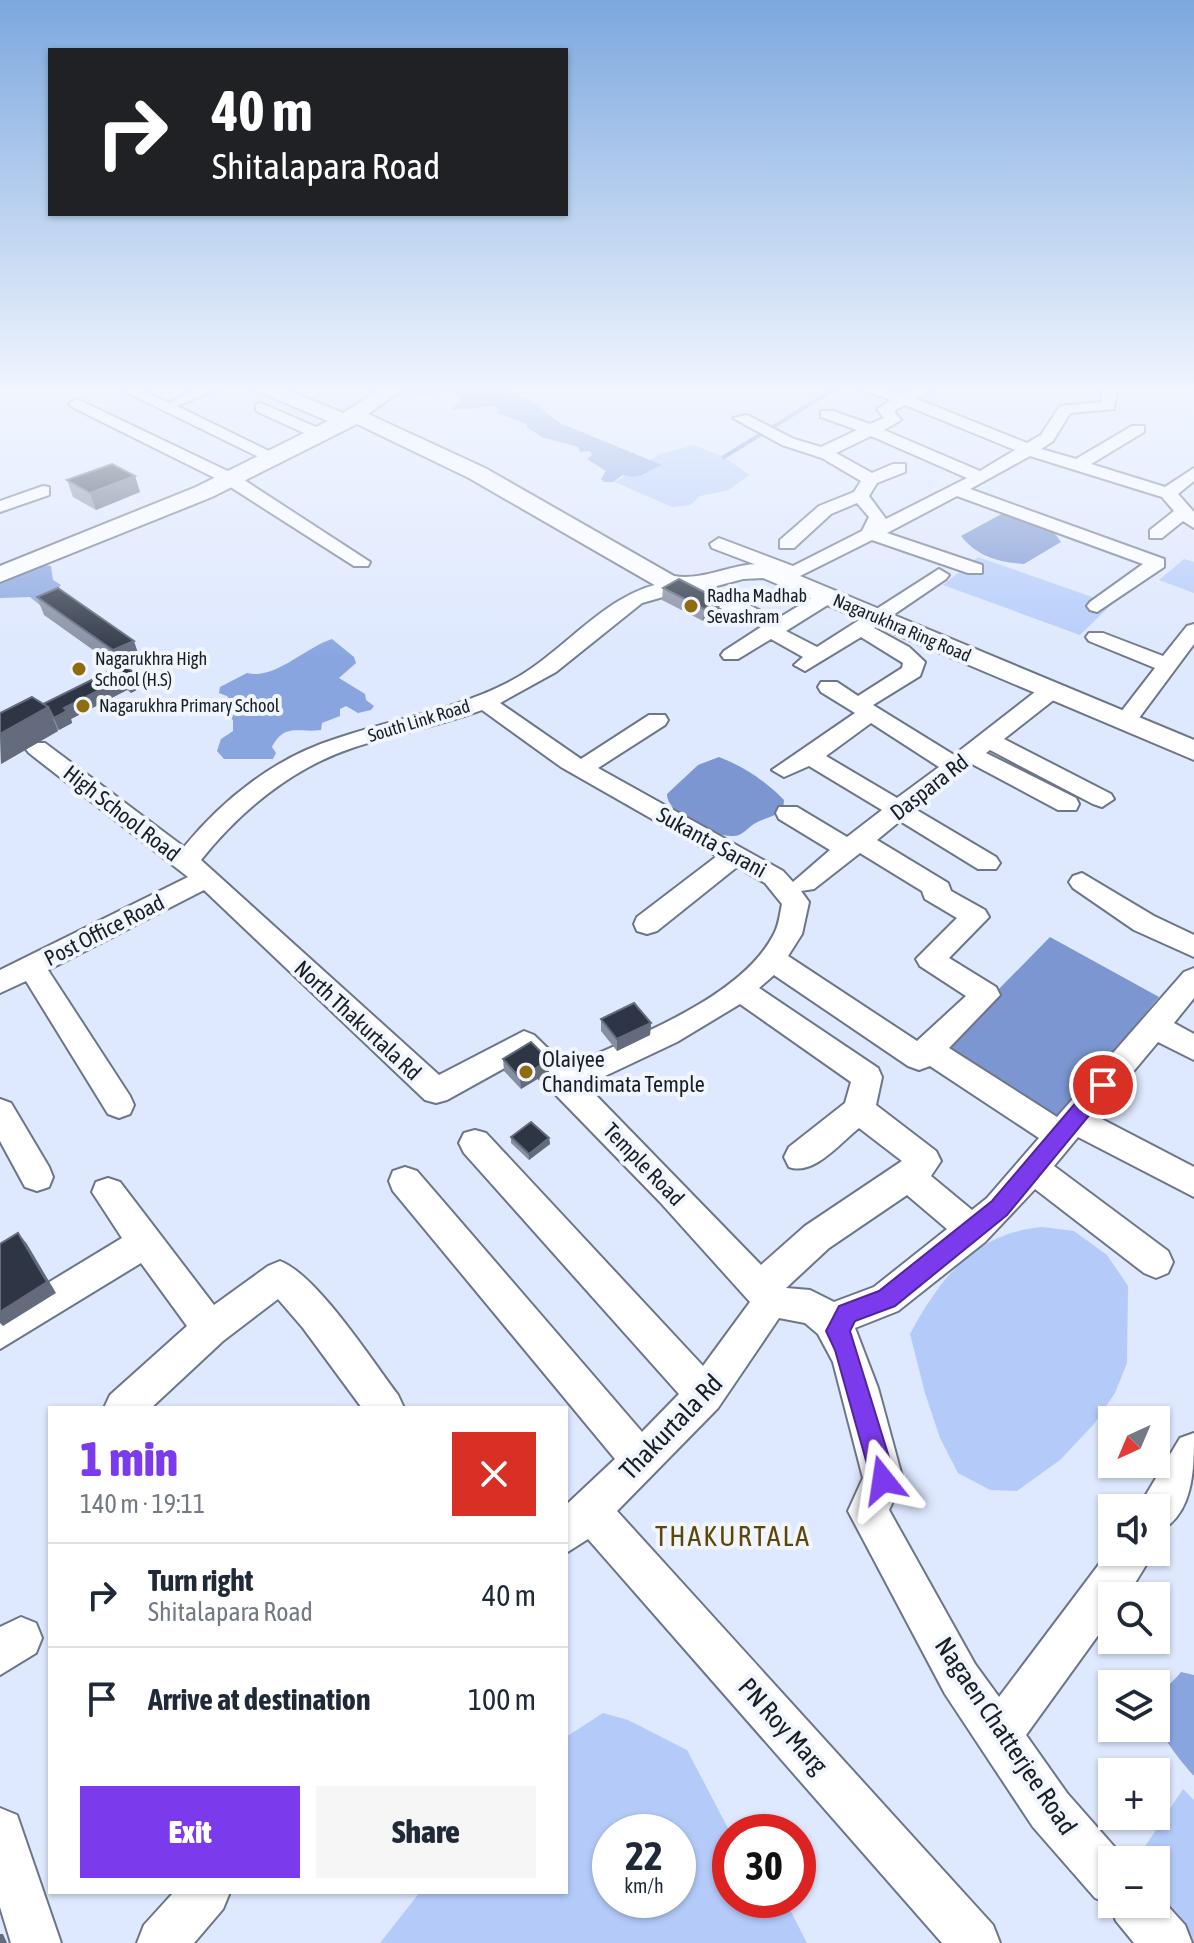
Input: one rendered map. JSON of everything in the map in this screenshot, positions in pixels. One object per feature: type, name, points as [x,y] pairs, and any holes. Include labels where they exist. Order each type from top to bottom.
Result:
[{"type":"main road","points":[[0,575],[238,478]]},
{"type":"main road","points":[[485,478],[671,584]]},
{"type":"main road","name":"Nagarukhra Ring Road","points":[[671,584],[756,569],[789,576],[868,623],[1052,690],[1194,751]]},
{"type":"street","points":[[224,478],[361,562]]},
{"type":"street","points":[[787,544],[825,510],[860,496],[874,478]]},
{"type":"street","points":[[719,544],[789,576],[981,478]]},
{"type":"street","points":[[1121,478],[1168,493],[1189,518],[1156,534]]},
{"type":"street","points":[[1168,493],[1187,478]]},
{"type":"street","points":[[0,507],[43,491]]},
{"type":"street","points":[[958,491],[1179,572]]},
{"type":"street","points":[[860,496],[878,517],[870,533]]},
{"type":"street","points":[[870,533],[975,569]]},
{"type":"street","points":[[1097,606],[1157,563]]},
{"type":"street","points":[[671,584],[772,628],[812,661],[939,575]]},
{"type":"street","name":"South Link Road","points":[[196,870],[218,824],[253,793],[309,757],[483,701],[554,666],[569,654],[593,625],[671,584]]},
{"type":"street","points":[[731,655],[827,597]]},
{"type":"street","points":[[784,770],[809,756],[912,671],[914,662],[868,623]]},
{"type":"street","points":[[1096,637],[1167,665]]},
{"type":"street","points":[[1125,721],[1191,639]]},
{"type":"street","points":[[829,687],[864,709],[972,754],[1102,799]]},
{"type":"street","name":"Daspara Rd","points":[[801,892],[861,840],[1052,690]]},
{"type":"street","name":"Sukanta Sarani","points":[[483,701],[581,769],[801,892]]},
{"type":"street","points":[[581,769],[657,720]]},
{"type":"street","name":"High School Road","points":[[37,748],[196,870]]},
{"type":"street","points":[[972,754],[1067,804]]},
{"type":"street","points":[[809,756],[987,863]]},
{"type":"street","points":[[788,813],[947,873]]},
{"type":"street","points":[[773,960],[919,1058],[986,995],[930,959],[976,917],[934,893],[939,889],[861,840]]},
{"type":"street","points":[[647,924],[736,855]]},
{"type":"street","name":"Post Office Road","points":[[0,982],[196,870]]},
{"type":"street","name":"North Thakurtala Rd","points":[[196,870],[436,1091],[524,1043]]},
{"type":"street","points":[[1082,882],[1144,923],[1194,947]]},
{"type":"street","points":[[563,1082],[694,1018],[739,989],[773,960],[790,934],[801,892]]},
{"type":"street","points":[[31,966],[119,1105]]},
{"type":"street","points":[[802,1310],[886,1299],[973,1231],[1034,1170],[1194,979]]},
{"type":"street","points":[[739,989],[867,1077],[859,1110],[800,1157]]},
{"type":"street","points":[[1154,1026],[1194,1048]]},
{"type":"street","name":"Temple Road","points":[[524,1043],[672,1192],[802,1310]]},
{"type":"street","points":[[928,1049],[1068,1128],[1194,1183]]},
{"type":"street","points":[[859,1110],[925,1161],[908,1176],[973,1231]]},
{"type":"street","points":[[0,1112],[37,1177]]},
{"type":"street","points":[[475,1143],[705,1395]]},
{"type":"street","points":[[1034,1170],[1156,1262]]},
{"type":"street","name":"Thakurtala Rd","points":[[578,1522],[705,1395],[743,1346],[802,1310],[817,1237],[908,1176]]},
{"type":"street","points":[[405,1181],[641,1460]]},
{"type":"street","points":[[108,1192],[210,1329]]},
{"type":"street","points":[[0,1332],[145,1242]]},
{"type":"street","points":[[125,1406],[210,1329],[280,1277],[316,1316],[384,1406]]},
{"type":"street","name":"Nagaen Chatterjee Road","points":[[802,1310],[846,1348],[883,1480],[868,1511],[960,1679],[1050,1810],[1098,1865]]},
{"type":"street","points":[[1168,1494],[1194,1452]]},
{"type":"street","name":"PN Roy Marg","points":[[578,1522],[975,1943]]},
{"type":"street","points":[[998,1735],[1124,1566]]},
{"type":"street","points":[[0,1832],[36,1943]]},
{"type":"street","points":[[162,1943],[204,1894]]},
{"type":"street","points":[[1145,1918],[1167,1943]]},
{"type":"shaded area","points":[[602,478],[619,478],[613,482]]},
{"type":"shaded area","points":[[622,478],[745,478],[729,490],[700,496],[690,505],[672,507],[615,482]]},
{"type":"shaded area","points":[[1007,511],[1050,527],[1061,542],[1024,564],[989,557],[974,549],[961,536]]},
{"type":"shaded area","points":[[978,557],[1112,604],[1080,635],[943,585]]},
{"type":"shaded area","points":[[1184,559],[1194,562],[1194,593],[1159,580]]},
{"type":"shaded area","points":[[45,565],[51,566],[53,580],[61,585],[42,607],[30,597],[0,598],[0,583]]},
{"type":"shaded area","points":[[332,639],[354,657],[356,663],[339,678],[365,694],[366,700],[374,706],[371,710],[358,713],[346,706],[340,709],[340,716],[322,723],[321,730],[287,732],[272,747],[276,753],[273,759],[224,759],[217,751],[221,739],[233,731],[233,720],[228,716],[238,709],[227,696],[219,693],[220,687],[247,673],[258,674],[279,668]]},
{"type":"shaded area","points":[[719,757],[769,786],[784,800],[783,811],[739,835],[730,836],[708,830],[684,818],[669,802],[667,794],[698,765]]},
{"type":"shaded area","points":[[1050,937],[1159,997],[1056,1120],[942,1047]]},
{"type":"shaded area","points":[[1042,1227],[1074,1231],[1107,1255],[1128,1286],[1127,1363],[1115,1393],[1106,1406],[1098,1406],[1098,1418],[1094,1424],[1060,1460],[1017,1491],[990,1490],[958,1473],[940,1438],[910,1334],[934,1294],[962,1262],[997,1238]]},
{"type":"shaded area","points":[[1181,1672],[1194,1675],[1194,1776],[1167,1742],[1170,1742],[1170,1685]]},
{"type":"shaded area","points":[[603,1713],[628,1720],[687,1750],[721,1814],[712,1814],[712,1918],[794,1918],[807,1943],[380,1943],[418,1894],[568,1894],[568,1736]]},
{"type":"shaded area","points":[[1183,1789],[1194,1800],[1194,1943],[1175,1943],[1163,1918],[1170,1918],[1170,1846],[1145,1846],[1156,1830],[1170,1830],[1170,1809]]},
{"type":"building","points":[[74,478],[131,478],[90,493],[67,480]]},
{"type":"building","points":[[679,579],[720,600],[704,609],[663,588]]},
{"type":"building","points":[[58,588],[134,641],[113,650],[37,597]]},
{"type":"building","points":[[122,665],[138,675],[126,681],[123,678],[64,708],[67,711],[54,718],[43,704]]},
{"type":"building","points":[[32,697],[48,707],[0,734],[0,713]]},
{"type":"building","points":[[634,1003],[651,1023],[617,1039],[601,1019]]},
{"type":"building","points":[[531,1042],[549,1060],[520,1078],[503,1059]]},
{"type":"building","points":[[531,1122],[549,1138],[529,1154],[511,1137]]},
{"type":"building","points":[[18,1233],[47,1282],[0,1312],[0,1244]]},
{"type":"place","name":"Radha Madhab Sevashram","points":[[691,606]]},
{"type":"place","name":"Nagarukhra High School (H.S)","points":[[79,669]]},
{"type":"place","name":"Nagarukhra Primary School","points":[[83,706]]},
{"type":"place","name":"Olaiyee Chandimata Temple","points":[[526,1072]]},
{"type":"district","name":"THAKURTALA","points":[[733,1536]]},
{"type":"route","points":[[883,1480],[846,1348],[838,1331],[847,1314],[867,1309],[886,1299],[999,1208],[1103,1085]]}]
